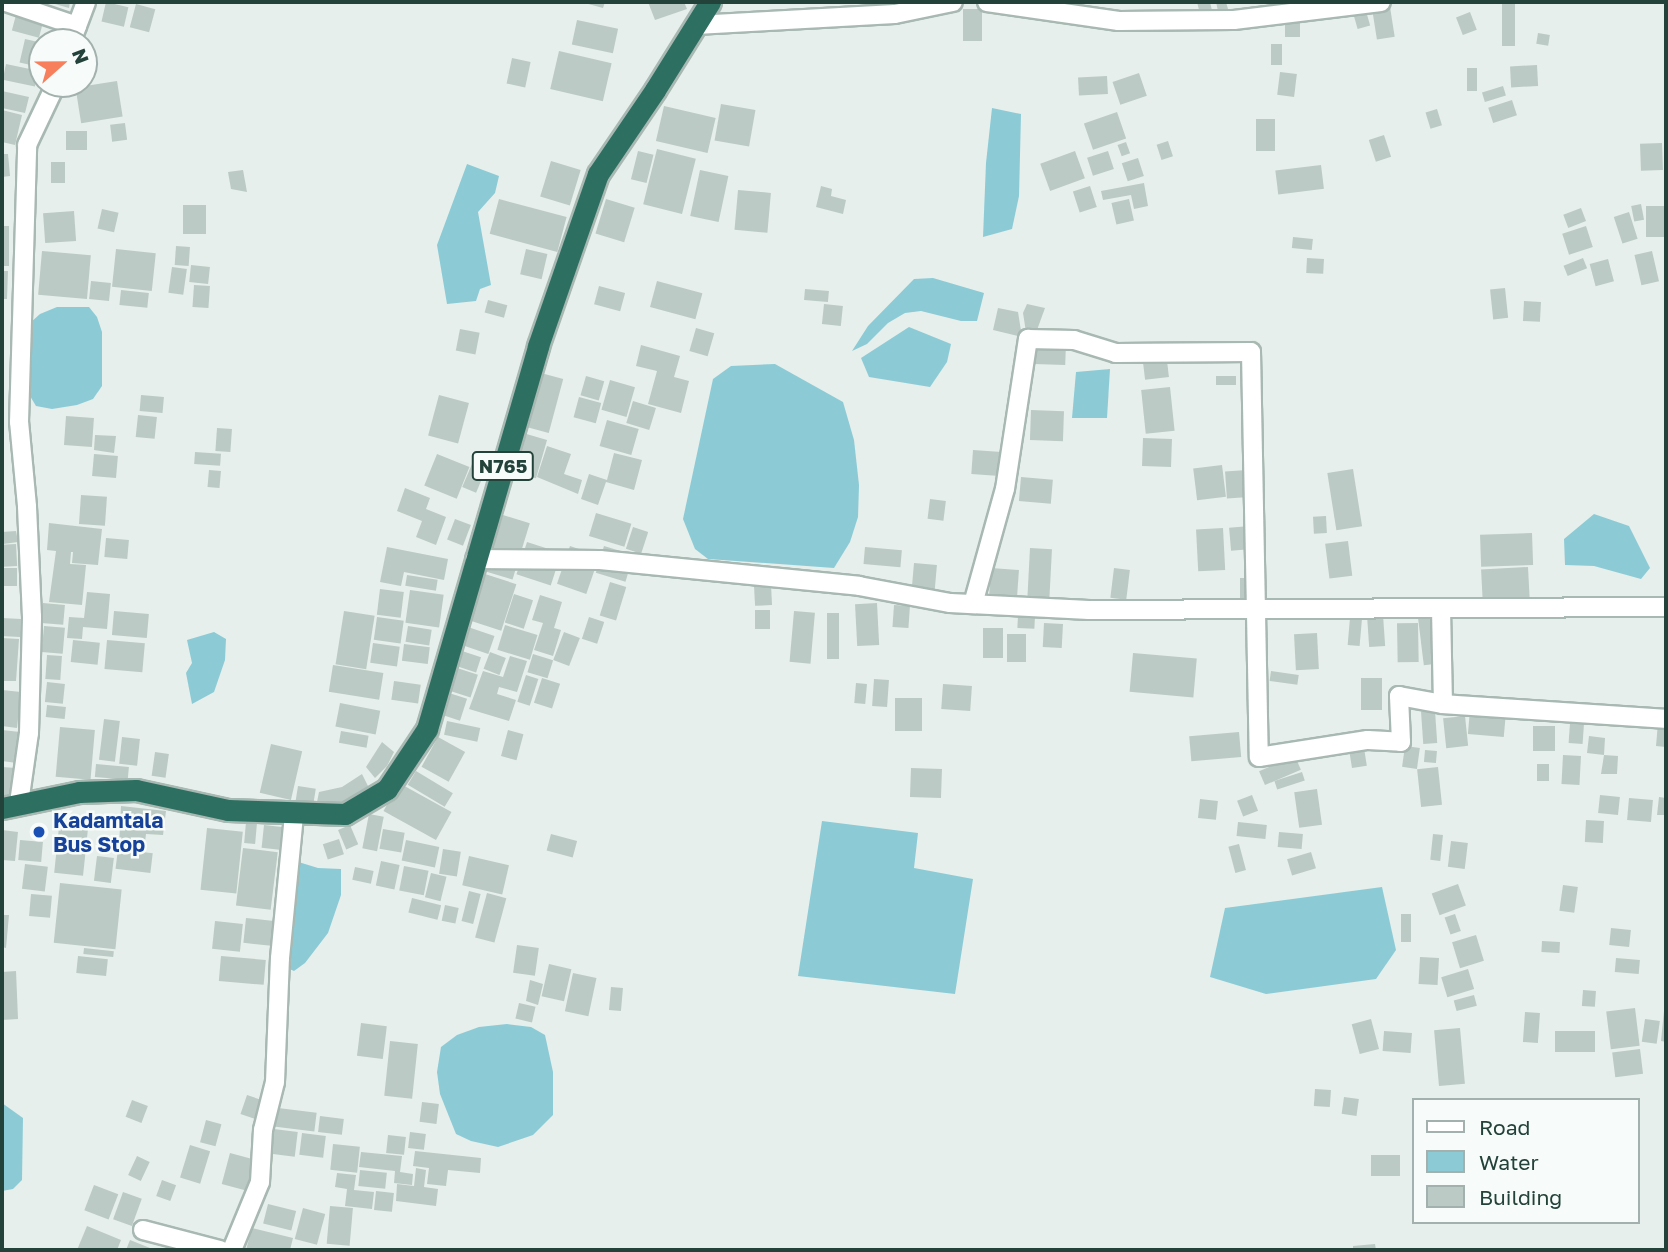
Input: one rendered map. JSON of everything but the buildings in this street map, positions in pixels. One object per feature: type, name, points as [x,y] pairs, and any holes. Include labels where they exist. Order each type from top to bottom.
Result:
[{"type":"highway","name":"N765","points":[[11,806],[79,792],[136,789],[228,810],[345,814],[387,789],[427,729],[538,346],[598,174],[656,90],[709,2]]},
{"type":"street","points":[[6,2],[61,28]]},
{"type":"street","points":[[76,28],[86,2]]},
{"type":"street","points":[[696,24],[895,14],[953,2]]},
{"type":"street","points":[[987,2],[1119,21],[1234,20],[1381,2]]},
{"type":"street","points":[[11,806],[29,733],[32,617],[27,506],[19,422],[27,145],[49,98]]},
{"type":"street","points":[[973,604],[1005,489],[1028,339],[1074,340],[1115,353],[1251,352],[1259,757],[1368,740],[1401,742],[1399,696],[1443,704],[1666,719]]},
{"type":"street","points":[[475,559],[600,559],[859,586],[950,603],[1089,610],[1666,607]]},
{"type":"street","points":[[1441,610],[1443,704]]},
{"type":"street","points":[[232,1250],[260,1182],[263,1130],[275,1082],[280,958],[294,814]]},
{"type":"street","points":[[143,1230],[220,1250]]},
{"type":"water","points":[[992,108],[1021,114],[1019,196],[1012,229],[983,237],[986,163]]},
{"type":"water","points":[[467,164],[499,176],[495,193],[478,212],[491,285],[480,289],[476,301],[447,304],[437,245]]},
{"type":"water","points":[[933,278],[984,293],[977,321],[961,321],[921,311],[905,313],[888,323],[867,344],[852,351],[868,326],[914,279]]},
{"type":"water","points":[[57,307],[89,307],[97,317],[102,332],[102,386],[93,399],[52,409],[36,406],[30,396],[30,323],[40,314]]},
{"type":"water","points":[[909,327],[951,344],[947,362],[930,387],[869,377],[861,358]]},
{"type":"water","points":[[775,364],[843,402],[854,440],[859,485],[858,517],[850,542],[834,568],[708,559],[695,549],[683,519],[713,379],[731,366]]},
{"type":"water","points":[[1110,369],[1107,418],[1072,418],[1076,372]]},
{"type":"water","points":[[1594,514],[1629,526],[1650,568],[1641,579],[1594,566],[1565,565],[1564,539]]},
{"type":"water","points":[[214,632],[226,639],[225,660],[214,692],[192,704],[186,673],[192,663],[187,640]]},
{"type":"water","points":[[822,821],[918,833],[914,868],[973,879],[955,994],[798,976]]},
{"type":"water","points":[[292,860],[318,868],[341,869],[341,895],[328,933],[305,963],[294,971],[287,968]]},
{"type":"water","points":[[1382,887],[1396,950],[1376,979],[1266,994],[1210,977],[1225,908]]},
{"type":"water","points":[[507,1024],[531,1027],[545,1035],[553,1072],[553,1115],[533,1135],[498,1147],[471,1141],[456,1134],[440,1094],[437,1072],[441,1047],[457,1035],[479,1027]]},
{"type":"water","points":[[2,1103],[23,1118],[22,1180],[13,1189],[2,1191]]},
{"type":"place","name":"Kadamtala Bus Stop","points":[[39,832]]}]
